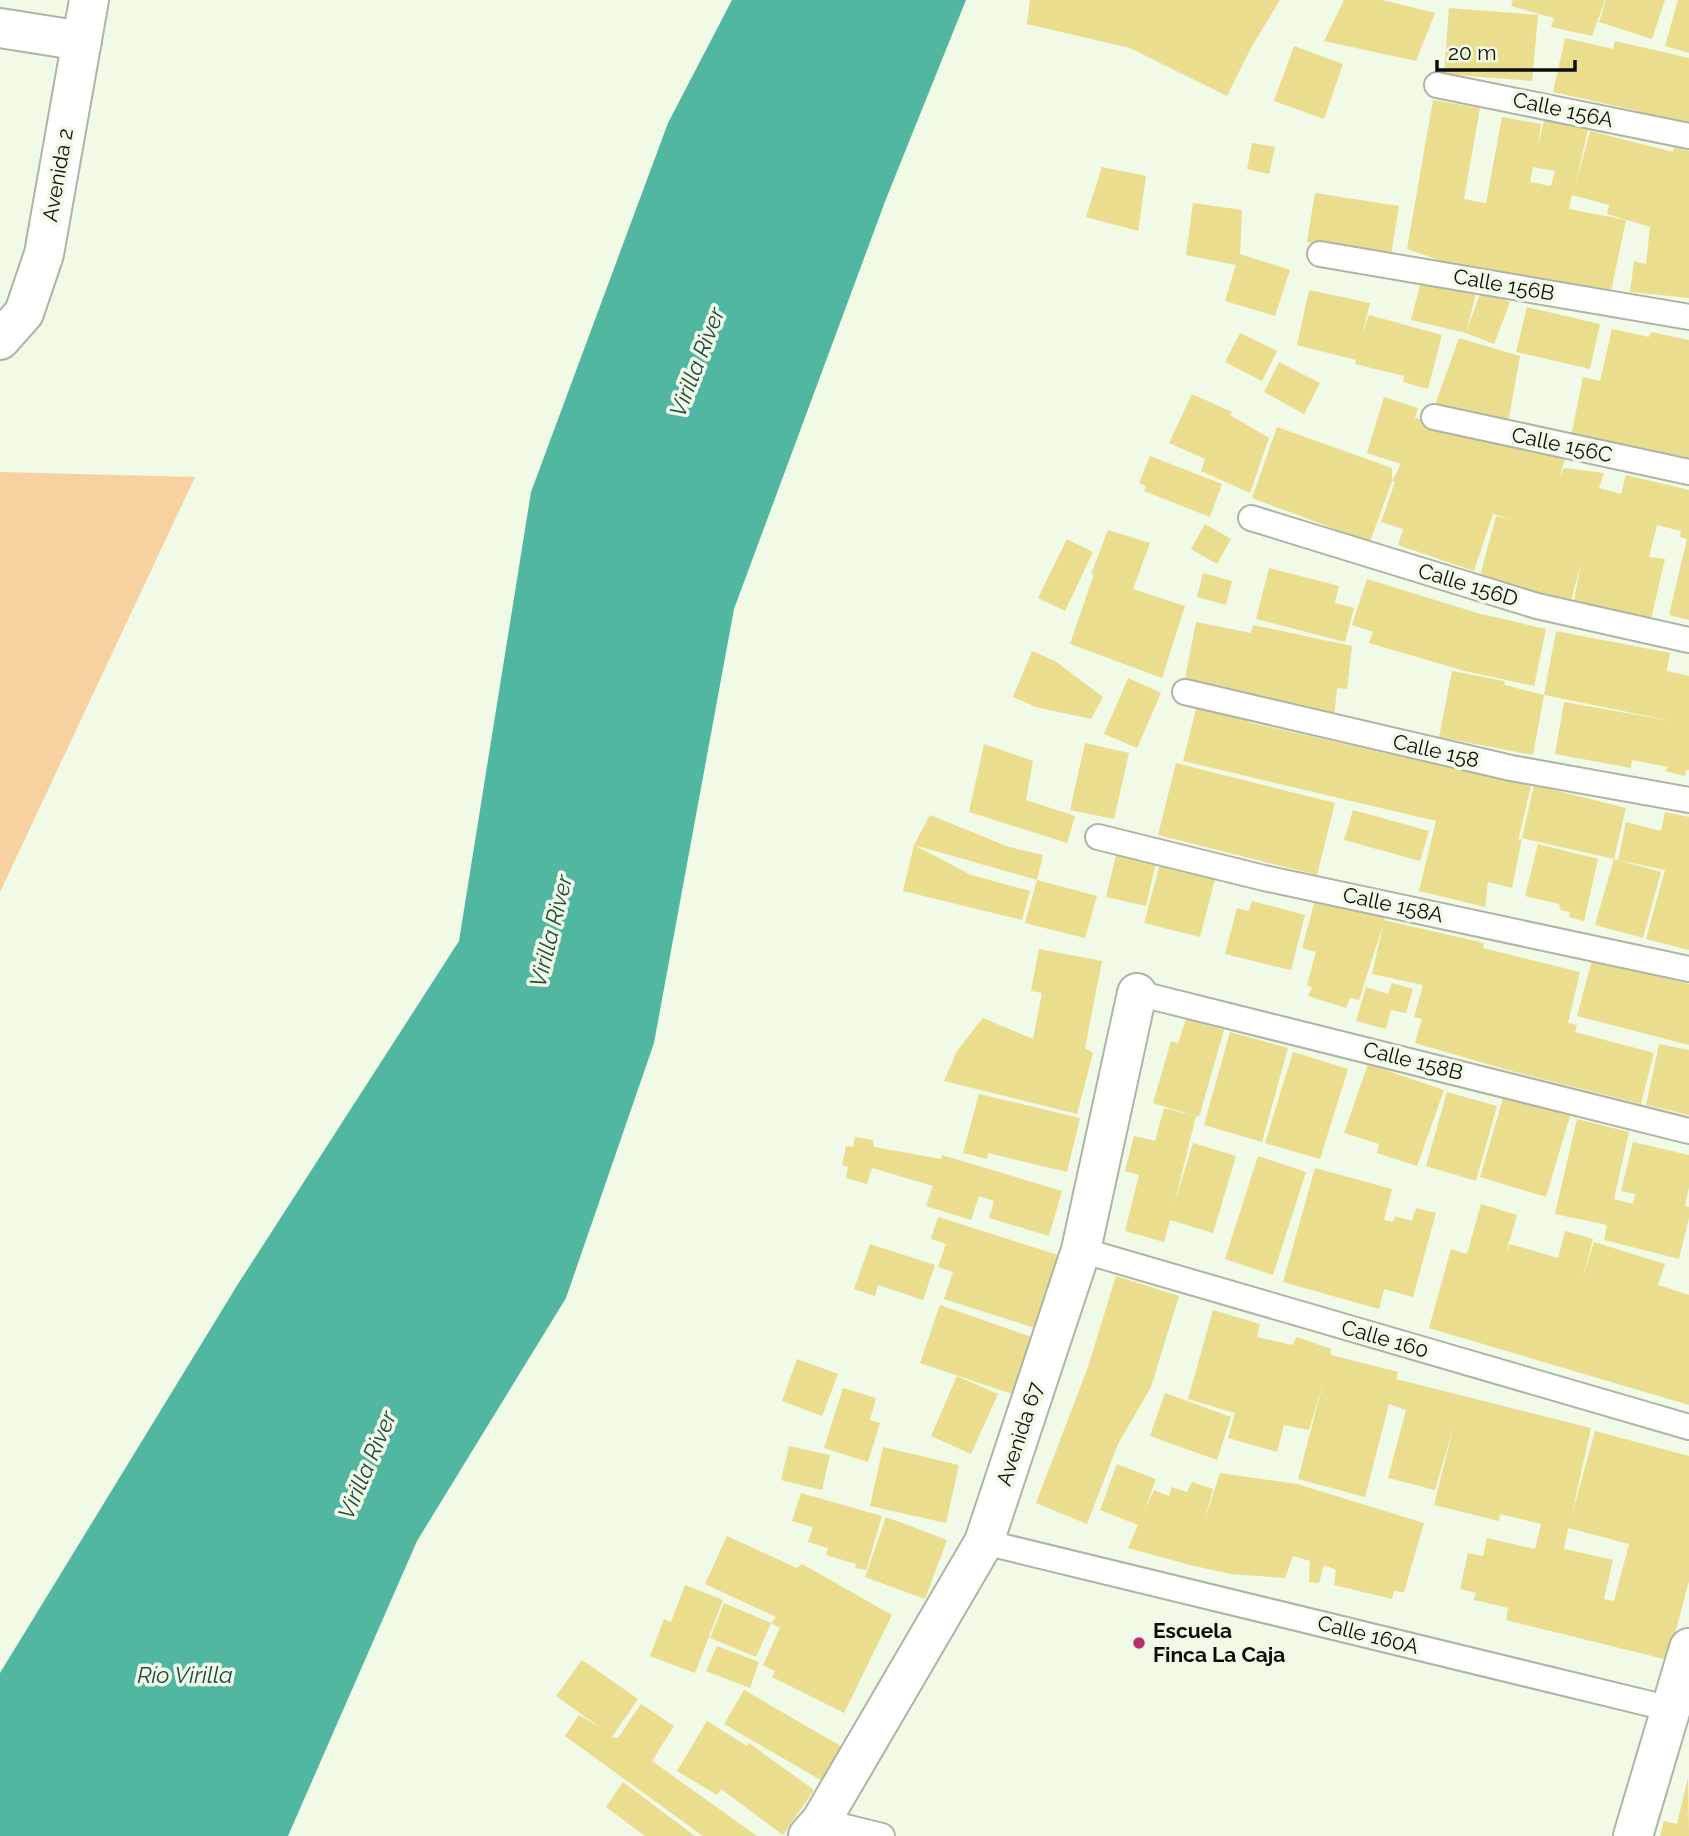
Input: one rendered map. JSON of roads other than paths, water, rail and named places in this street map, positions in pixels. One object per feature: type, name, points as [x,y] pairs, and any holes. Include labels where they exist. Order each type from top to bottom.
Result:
[{"type":"street","name":"Avenida 2","points":[[0,340],[24,313],[44,254],[89,0]]},
{"type":"street","points":[[0,28],[82,41]]},
{"type":"street","name":"Avenida 67","points":[[815,1828],[984,1542],[1081,1250],[1138,993]]},
{"type":"street","points":[[1633,1836],[1689,1648]]},
{"type":"lane","name":"Calle 156A","points":[[1437,85],[1689,136]]},
{"type":"lane","name":"Calle 156B","points":[[1320,254],[1689,317]]},
{"type":"lane","name":"Calle 156C","points":[[1434,417],[1689,472]]},
{"type":"lane","name":"Calle 156D","points":[[1251,518],[1537,606],[1689,640]]},
{"type":"lane","name":"Calle 158","points":[[1185,692],[1511,768],[1689,800]]},
{"type":"lane","name":"Calle 158A","points":[[1098,837],[1264,877],[1689,969]]},
{"type":"lane","name":"Calle 158B","points":[[1138,993],[1689,1130]]},
{"type":"lane","name":"Calle 160","points":[[1081,1250],[1689,1427]]},
{"type":"lane","name":"Calle 160A","points":[[984,1542],[1671,1709]]},
{"type":"lane","points":[[815,1828],[882,1836]]},
{"type":"water","name":"Río Virilla","points":[[732,0],[966,0],[886,199],[734,609],[654,1043],[566,1298],[417,1541],[288,1836],[0,1836],[0,1673],[238,1284],[459,941],[531,492],[668,123]]},
{"type":"place","name":"Escuela Finca La Caja","points":[[1139,1643]]},
{"type":"water label","name":"Virilla River","points":[[697,362]]},
{"type":"water label","name":"Virilla River","points":[[551,931]]},
{"type":"water label","name":"Virilla River","points":[[367,1465]]}]
